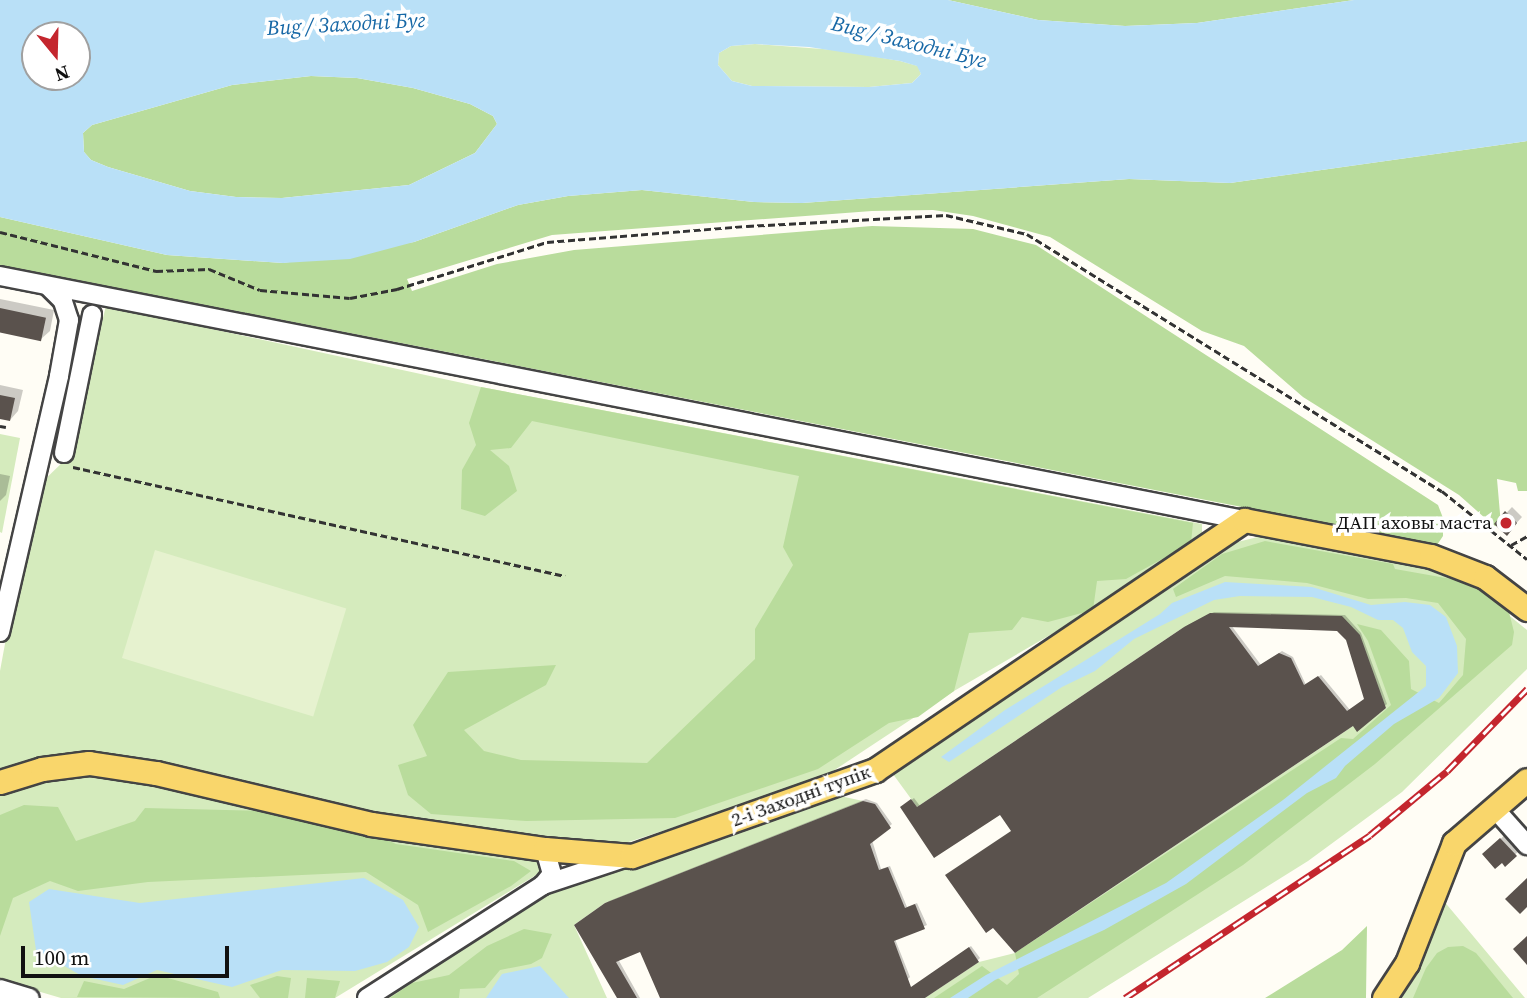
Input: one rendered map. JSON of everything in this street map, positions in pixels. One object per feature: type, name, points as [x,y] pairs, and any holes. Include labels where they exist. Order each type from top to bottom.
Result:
[{"type":"main road","points":[[1244,520],[1431,556],[1485,577],[1527,609]]},
{"type":"main road","name":"2-і Заходні тупік","points":[[632,856],[875,770],[1244,520]]},
{"type":"main road","points":[[0,782],[42,769],[89,763],[156,773],[371,824],[545,849],[632,856]]},
{"type":"main road","points":[[1384,998],[1407,963],[1454,843],[1527,780]]},
{"type":"street","points":[[0,276],[1244,520]]},
{"type":"street","points":[[0,632],[60,376],[69,320],[63,301],[48,287]]},
{"type":"street","points":[[65,459],[92,315]]},
{"type":"street","points":[[60,376],[79,381]]},
{"type":"street","points":[[1494,808],[1527,845]]},
{"type":"street","points":[[543,886],[552,874],[545,849]]},
{"type":"street","name":"2-і Заходні тупік","points":[[367,998],[543,886],[632,856]]},
{"type":"street","points":[[0,989],[30,998]]},
{"type":"path","points":[[0,232],[156,271],[209,269],[260,290],[350,298],[397,289],[547,242],[747,226],[946,215],[1027,234],[1442,491],[1527,559]]},
{"type":"path","points":[[0,426],[6,428]]},
{"type":"path","points":[[65,459],[565,576]]},
{"type":"path","points":[[1511,545],[1527,536]]},
{"type":"green space","points":[[948,0],[1354,0],[1197,23],[1125,26],[1038,20]]},
{"type":"green space","points":[[755,44],[836,50],[900,61],[918,66],[921,74],[912,83],[869,87],[752,86],[732,81],[718,65],[719,53],[731,46]]},
{"type":"green space","points":[[311,76],[357,78],[413,88],[470,104],[493,116],[497,124],[475,153],[409,185],[282,198],[236,197],[190,191],[108,167],[91,160],[84,152],[83,133],[92,125],[232,85]]},
{"type":"green space","points":[[1527,141],[1527,491],[1518,491],[1516,483],[1497,479],[1501,525],[1494,526],[1459,495],[1303,397],[1244,346],[1202,331],[1050,237],[973,216],[933,210],[872,211],[552,235],[407,279],[412,291],[497,264],[574,250],[872,226],[973,229],[1036,245],[1438,505],[1443,518],[1443,536],[1437,545],[0,265],[0,217],[167,255],[283,263],[414,242],[518,205],[568,196],[642,190],[754,202],[802,203],[1129,179],[1230,183]]},
{"type":"green space","points":[[106,306],[481,387],[1202,524],[1202,535],[1093,610],[954,691],[821,779],[546,869],[335,998],[61,998],[0,980],[0,671],[33,491],[68,457]]},
{"type":"green space","points":[[481,387],[1193,523],[1191,543],[1126,579],[1097,581],[1093,610],[1048,622],[1022,617],[1012,630],[969,633],[954,691],[918,717],[889,723],[818,769],[675,818],[526,821],[431,814],[408,795],[398,765],[427,756],[413,725],[448,672],[556,665],[546,685],[464,730],[484,751],[521,760],[647,763],[755,659],[755,629],[793,565],[783,547],[799,476],[532,421],[511,448],[490,450],[509,466],[517,491],[485,516],[461,509],[462,470],[476,445],[469,423]]},
{"type":"green space","points":[[0,434],[20,438],[2,533],[0,532]]},
{"type":"green space","points":[[1266,535],[1397,560],[1462,577],[1527,630],[1527,669],[1402,792],[1308,861],[1088,998],[925,998],[979,962],[1015,953],[1353,726],[1386,708],[1342,616],[1184,627],[917,807],[890,770],[1221,546]]},
{"type":"green space","points":[[1265,541],[1393,564],[1395,569],[1474,583],[1508,608],[1514,632],[1512,645],[1375,764],[1243,865],[1037,998],[934,998],[982,966],[1007,985],[1019,974],[1015,953],[1341,738],[1353,739],[1391,705],[1368,641],[1357,624],[1381,630],[1409,661],[1411,689],[1439,703],[1463,675],[1466,639],[1438,603],[1406,598],[1368,599],[1307,583],[1225,576],[1176,597],[1173,589],[1222,554]]},
{"type":"green space","points":[[155,550],[346,608],[313,717],[122,658]]},
{"type":"green space","points":[[840,796],[863,801],[605,903],[574,925],[607,998],[381,998],[548,893]]},
{"type":"green space","points":[[24,805],[58,807],[76,841],[135,821],[145,808],[267,811],[349,824],[396,844],[514,861],[531,871],[511,886],[428,932],[418,905],[366,872],[148,882],[78,891],[50,881],[13,898],[0,936],[0,815]]},
{"type":"green space","points":[[1443,900],[1525,998],[1399,998],[1415,970]]},
{"type":"green space","points":[[1367,926],[1366,998],[1265,998],[1342,950]]},
{"type":"green space","points":[[524,929],[552,934],[542,958],[531,964],[500,970],[485,988],[460,989],[459,998],[390,998],[412,983],[449,975],[487,946]]},
{"type":"green space","points":[[1463,946],[1476,953],[1513,998],[1413,998],[1426,968],[1437,953],[1448,947]]},
{"type":"green space","points":[[157,975],[218,992],[220,998],[77,997],[84,981],[124,989]]},
{"type":"green space","points":[[277,976],[291,978],[288,998],[260,998],[250,985]]},
{"type":"green space","points":[[307,978],[340,981],[335,998],[305,998]]},
{"type":"water","name":"Bug / Заходні Буг","points":[[0,0],[948,0],[1038,20],[1125,26],[1197,23],[1354,0],[1527,0],[1527,141],[1230,183],[1129,179],[802,203],[754,202],[642,190],[568,196],[518,205],[414,242],[350,259],[283,263],[167,255],[0,217]],"holes":[[[755,44],[809,47],[900,61],[917,66],[921,74],[912,83],[869,87],[752,86],[732,81],[718,65],[719,53],[731,46]],[[311,76],[357,78],[413,88],[470,104],[493,116],[497,124],[475,153],[409,185],[282,198],[236,197],[190,191],[108,167],[91,160],[84,152],[83,133],[92,125],[232,85]]]},
{"type":"water","points":[[1225,582],[1312,587],[1371,605],[1405,602],[1430,605],[1446,617],[1457,646],[1458,673],[1439,698],[1394,724],[1345,766],[1336,778],[1307,793],[1186,884],[1104,930],[995,980],[968,998],[950,998],[986,975],[1166,883],[1283,800],[1426,686],[1426,666],[1412,652],[1403,628],[1393,620],[1378,620],[1351,607],[1312,597],[1240,596],[1214,600],[1134,639],[1095,671],[1062,687],[949,762],[941,757],[1005,710],[1160,614],[1172,603]]},
{"type":"water","points":[[364,878],[403,900],[419,927],[409,947],[387,962],[355,971],[282,970],[232,987],[157,970],[123,985],[82,976],[36,950],[29,902],[49,889],[140,903]]},
{"type":"water","points":[[540,966],[569,998],[486,998],[502,974]]},
{"type":"building","points":[[0,308],[46,318],[41,341],[0,333]]},
{"type":"building","points":[[0,395],[15,398],[10,421],[0,419]]},
{"type":"building","name":"ДАП аховы маста","points":[[1505,511],[1517,523],[1507,536],[1494,524]]},
{"type":"building","points":[[1210,613],[1342,616],[1360,635],[1386,708],[1357,732],[1353,726],[1015,953],[993,928],[986,933],[945,875],[1011,831],[1000,815],[934,858],[900,807],[911,799],[917,807],[1184,627]],"holes":[[[1229,627],[1337,631],[1346,640],[1364,699],[1347,711],[1318,676],[1304,685],[1291,658],[1279,653],[1258,666]]]},
{"type":"building","points":[[863,801],[875,804],[891,828],[870,844],[879,870],[888,867],[905,908],[915,904],[925,929],[894,941],[911,987],[969,947],[979,962],[925,998],[660,998],[640,952],[616,962],[637,998],[617,998],[574,925],[605,903]]},
{"type":"building","points":[[1500,838],[1517,856],[1505,867],[1502,863],[1495,869],[1482,854]]},
{"type":"building","points":[[1527,878],[1527,907],[1520,914],[1505,899]]},
{"type":"building","points":[[1527,936],[1527,965],[1513,949]]},
{"type":"railway","points":[[1125,998],[1370,835],[1447,771],[1527,689]]},
{"type":"place","name":"ДАП аховы маста","points":[[1506,523]]}]
